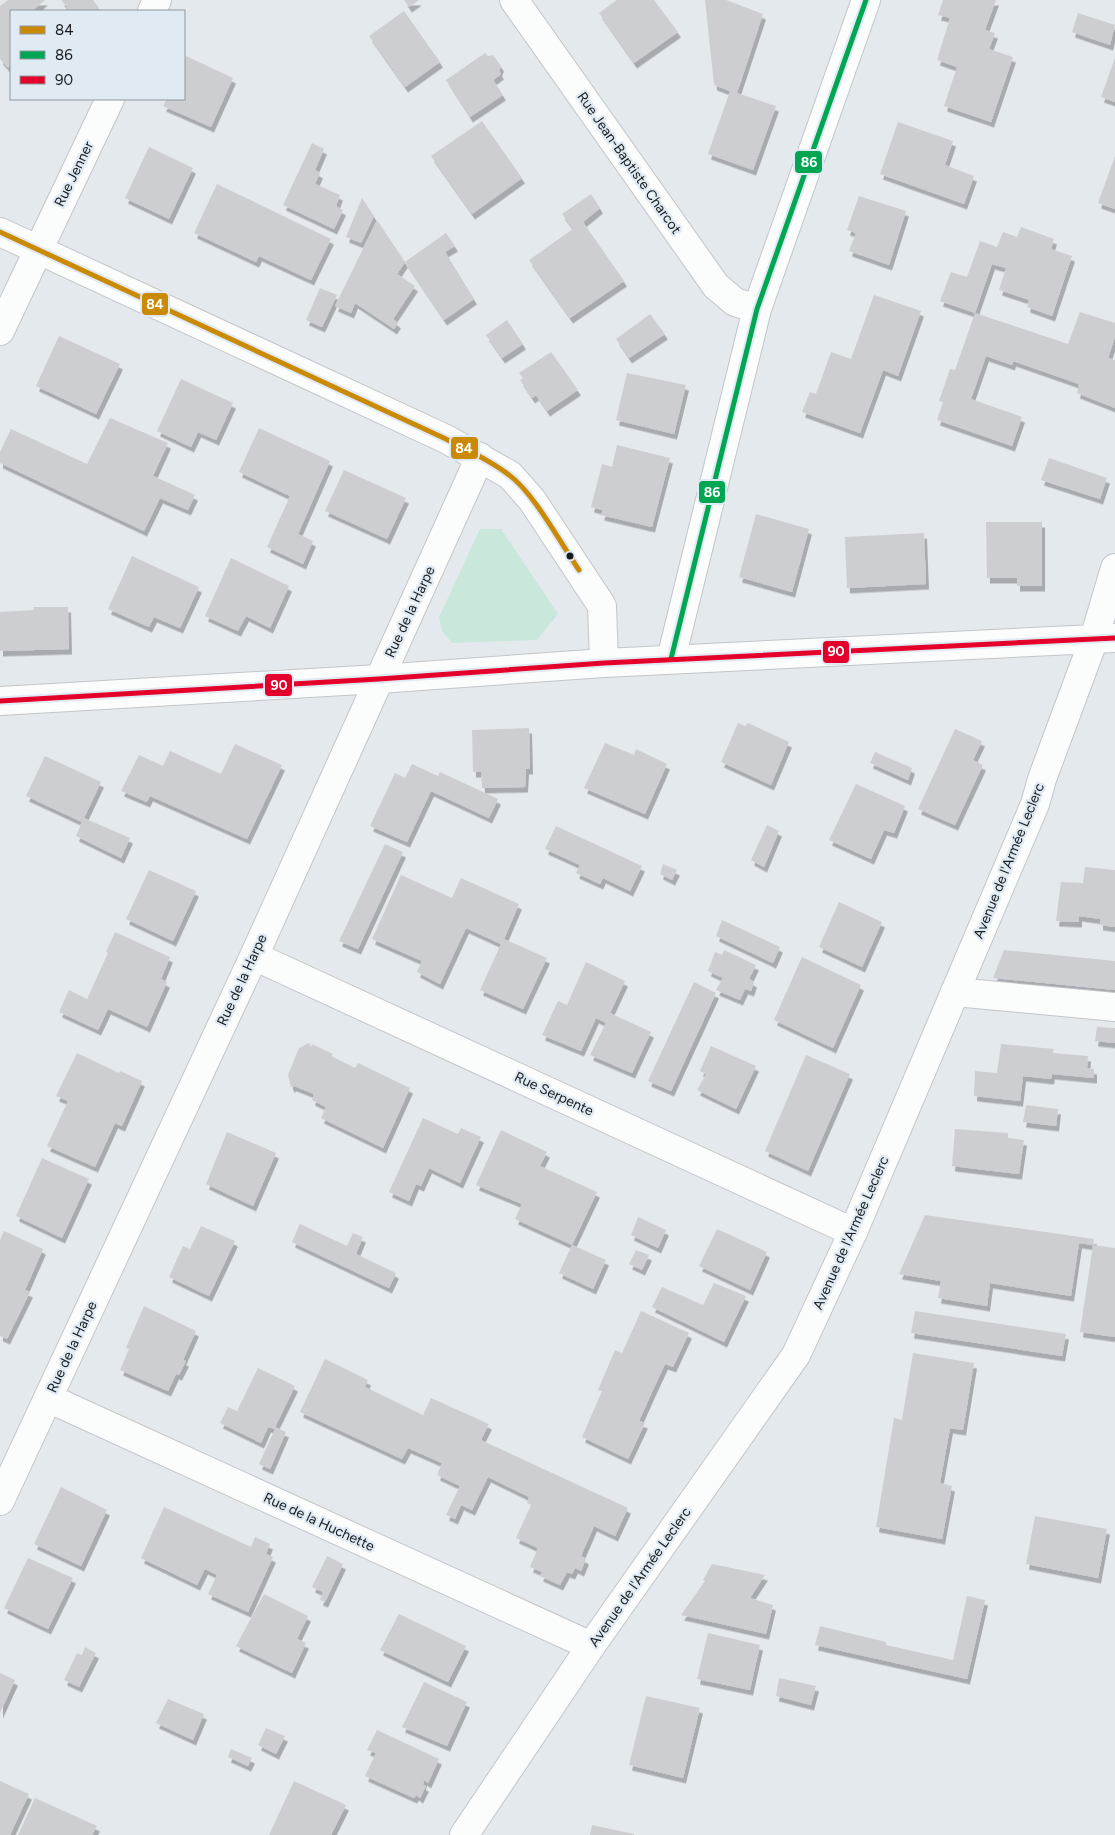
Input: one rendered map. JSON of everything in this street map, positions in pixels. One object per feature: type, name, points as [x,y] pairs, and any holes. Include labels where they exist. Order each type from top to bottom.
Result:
[{"type":"street","name":"Rue Jean-Baptiste Charcot","points":[[514,0],[716,286],[735,302],[757,309]]},
{"type":"street","points":[[671,659],[757,309],[866,0]]},
{"type":"street","name":"Rue Jenner","points":[[0,331],[110,100]]},
{"type":"street","points":[[0,232],[446,439],[510,475],[532,500],[602,606],[604,662]]},
{"type":"street","name":"Rue de la Harpe","points":[[0,1501],[254,956],[480,458]]},
{"type":"street","name":"Avenue de l'Armée Leclerc","points":[[464,1835],[591,1646],[796,1355],[853,1232],[1035,804],[1042,778],[1105,638],[1115,568]]},
{"type":"street","points":[[0,700],[379,679],[604,662],[1105,638]]},
{"type":"street","name":"Rue Serpente","points":[[254,956],[853,1232]]},
{"type":"street","points":[[955,992],[1115,1008]]},
{"type":"street","name":"Rue de la Huchette","points":[[48,1398],[591,1646]]},
{"type":"green space","points":[[480,529],[501,529],[558,614],[537,640],[452,643],[442,631],[439,617]]},
{"type":"building","points":[[8,0],[45,0],[33,10],[10,10],[10,66],[8,68],[0,59],[0,6]]},
{"type":"building","points":[[61,0],[93,0],[99,8],[96,10],[69,10]]},
{"type":"building","points":[[404,0],[419,0],[409,7]]},
{"type":"building","points":[[617,0],[654,0],[678,32],[634,63],[599,13]]},
{"type":"building","points":[[705,0],[726,0],[763,14],[737,93],[776,106],[753,170],[708,154],[730,91],[714,85]]},
{"type":"building","points":[[943,0],[996,0],[985,30],[995,33],[989,49],[1013,57],[991,122],[944,106],[957,67],[937,60],[950,18],[938,15]]},
{"type":"building","points":[[404,11],[440,62],[405,87],[369,36]]},
{"type":"building","points":[[1078,13],[1115,25],[1110,45],[1072,32]]},
{"type":"building","points":[[485,53],[488,56],[493,55],[501,66],[499,71],[501,74],[493,80],[503,95],[470,117],[446,80]]},
{"type":"building","points":[[186,56],[233,78],[211,127],[163,106],[166,100],[185,100]]},
{"type":"building","points":[[1115,58],[1115,102],[1101,97]]},
{"type":"building","points":[[482,121],[522,178],[472,214],[431,156]]},
{"type":"building","points":[[898,122],[953,141],[945,165],[974,176],[964,204],[880,174]]},
{"type":"building","points":[[312,143],[324,149],[315,170],[320,173],[315,184],[340,195],[336,206],[343,210],[334,229],[283,205]]},
{"type":"building","points":[[149,147],[193,168],[169,219],[125,198]]},
{"type":"building","points":[[1115,156],[1115,209],[1098,203]]},
{"type":"building","points":[[217,184],[331,239],[311,280],[259,256],[256,262],[194,233]]},
{"type":"building","points":[[591,194],[600,208],[583,222],[624,281],[570,318],[529,260],[573,229],[562,214]]},
{"type":"building","points":[[859,196],[906,211],[889,265],[849,251],[856,233],[847,230]]},
{"type":"building","points":[[362,198],[374,216],[361,243],[346,237]]},
{"type":"building","points":[[377,220],[405,262],[397,274],[415,286],[393,319],[398,323],[394,329],[355,303],[351,313],[335,306]]},
{"type":"building","points":[[1021,227],[1054,239],[1051,249],[1072,256],[1052,316],[1027,307],[1029,300],[999,290],[1006,268],[992,264],[975,313],[940,301],[951,272],[967,277],[980,241],[997,247],[1003,232],[1017,237]]},
{"type":"building","points":[[446,233],[455,246],[445,252],[474,299],[444,320],[405,262]]},
{"type":"building","points":[[320,288],[337,295],[322,327],[306,320]]},
{"type":"building","points":[[874,295],[921,311],[898,376],[883,370],[860,433],[802,412],[810,392],[816,394],[831,352],[851,359]]},
{"type":"building","points":[[1080,312],[1115,323],[1115,337],[1108,358],[1115,360],[1115,408],[1077,393],[1079,384],[1013,361],[1012,365],[986,356],[971,399],[1022,417],[1012,446],[937,420],[943,402],[939,401],[950,369],[955,370],[975,313],[1068,344]]},
{"type":"building","points":[[650,314],[665,334],[629,358],[616,339]]},
{"type":"building","points":[[507,320],[523,344],[502,358],[486,335]]},
{"type":"building","points":[[59,336],[120,364],[96,414],[36,386]]},
{"type":"building","points":[[551,352],[578,390],[547,411],[536,395],[532,398],[520,380],[523,378],[519,373]]},
{"type":"building","points":[[627,373],[686,385],[674,434],[616,420]]},
{"type":"building","points":[[181,379],[233,403],[216,440],[198,432],[191,447],[157,431]]},
{"type":"building","points":[[110,418],[168,443],[153,476],[195,495],[188,510],[160,498],[144,531],[0,463],[0,452],[11,429],[87,464]]},
{"type":"building","points":[[259,428],[330,461],[298,534],[313,541],[303,564],[267,547],[290,496],[239,472]]},
{"type":"building","points":[[617,445],[670,458],[652,527],[601,515],[603,510],[591,507],[602,464],[612,467]]},
{"type":"building","points":[[1049,458],[1107,478],[1100,499],[1041,480]]},
{"type":"building","points":[[344,470],[406,498],[387,539],[325,511]]},
{"type":"building","points":[[756,514],[809,529],[792,592],[739,577]]},
{"type":"building","points":[[986,522],[1042,522],[1042,586],[1017,586],[1017,578],[987,578]]},
{"type":"building","points":[[924,533],[926,584],[847,588],[845,537]]},
{"type":"building","points":[[132,556],[199,587],[180,628],[154,617],[149,627],[108,609]]},
{"type":"building","points":[[231,558],[289,586],[270,628],[246,616],[238,631],[205,616]]},
{"type":"building","points":[[33,607],[68,607],[69,649],[0,651],[0,612],[34,610]]},
{"type":"building","points":[[738,723],[745,726],[748,723],[789,742],[771,785],[721,762]]},
{"type":"building","points":[[529,728],[530,769],[526,769],[525,787],[482,788],[481,772],[473,772],[472,730]]},
{"type":"building","points":[[955,729],[982,741],[973,760],[983,765],[955,825],[918,809]]},
{"type":"building","points":[[605,743],[634,755],[636,749],[667,764],[645,814],[584,788]]},
{"type":"building","points":[[235,744],[282,765],[247,839],[150,796],[147,802],[121,791],[139,755],[163,766],[170,751],[221,774]]},
{"type":"building","points":[[875,752],[912,768],[908,780],[870,763]]},
{"type":"building","points":[[45,756],[101,782],[84,818],[130,838],[121,858],[76,836],[82,822],[26,796]]},
{"type":"building","points":[[412,764],[438,776],[440,772],[498,799],[489,818],[431,791],[407,842],[370,826],[395,773],[405,778]]},
{"type":"building","points":[[856,784],[905,806],[894,833],[884,830],[871,859],[829,840]]},
{"type":"building","points":[[767,825],[779,831],[764,867],[751,860]]},
{"type":"building","points":[[556,826],[642,866],[630,891],[603,878],[600,884],[576,873],[580,865],[545,849]]},
{"type":"building","points":[[385,844],[403,852],[358,949],[339,941]]},
{"type":"building","points":[[663,864],[677,870],[672,880],[660,874]]},
{"type":"building","points":[[1085,867],[1115,870],[1115,927],[1100,925],[1100,919],[1079,916],[1079,922],[1056,921],[1061,882],[1083,883]]},
{"type":"building","points":[[149,870],[196,891],[173,941],[126,919]]},
{"type":"building","points":[[401,875],[452,898],[461,878],[519,904],[504,939],[547,958],[523,1009],[480,990],[501,944],[466,928],[440,984],[417,972],[422,961],[372,939]]},
{"type":"building","points":[[839,902],[882,922],[862,967],[819,947]]},
{"type":"building","points":[[722,920],[780,947],[773,963],[716,936]]},
{"type":"building","points":[[115,932],[170,957],[161,979],[167,982],[147,1027],[108,1009],[98,1030],[59,1012],[69,990],[87,999],[108,953],[106,952]]},
{"type":"building","points":[[724,950],[756,965],[749,979],[754,982],[751,991],[745,989],[740,1000],[716,990],[723,978],[708,971],[715,952],[722,955]]},
{"type":"building","points":[[1004,950],[1115,961],[1115,990],[993,978]]},
{"type":"building","points":[[802,957],[861,985],[833,1048],[774,1020]]},
{"type":"building","points":[[586,962],[625,981],[610,1013],[651,1032],[632,1073],[590,1055],[606,1023],[596,1018],[581,1051],[542,1035],[558,1001],[567,1005]]},
{"type":"building","points":[[694,982],[716,993],[671,1091],[648,1081]]},
{"type":"building","points":[[1097,1027],[1115,1028],[1115,1043],[1095,1041]]},
{"type":"building","points":[[309,1043],[311,1047],[312,1044],[333,1054],[331,1056],[355,1068],[358,1063],[410,1088],[383,1148],[321,1118],[326,1107],[312,1100],[314,1094],[294,1086],[291,1087],[288,1075],[299,1048]]},
{"type":"building","points":[[1001,1044],[1054,1049],[1053,1053],[1088,1056],[1087,1068],[1094,1069],[1094,1078],[1052,1074],[1051,1079],[1023,1076],[1020,1101],[974,1096],[975,1071],[997,1073]]},
{"type":"building","points":[[711,1046],[756,1066],[736,1109],[697,1090],[706,1074],[700,1071]]},
{"type":"building","points":[[77,1053],[119,1073],[120,1071],[142,1081],[122,1126],[115,1123],[95,1167],[47,1146],[68,1101],[56,1096]]},
{"type":"building","points":[[806,1055],[850,1074],[808,1171],[765,1151]]},
{"type":"building","points":[[1026,1105],[1058,1109],[1056,1126],[1023,1122]]},
{"type":"building","points":[[423,1118],[458,1134],[461,1128],[481,1137],[460,1183],[429,1168],[421,1186],[416,1184],[409,1201],[389,1192]]},
{"type":"building","points":[[955,1129],[1008,1133],[1008,1138],[1024,1140],[1019,1174],[952,1166]]},
{"type":"building","points":[[501,1130],[547,1152],[540,1166],[597,1192],[572,1245],[515,1219],[522,1204],[476,1185]]},
{"type":"building","points":[[227,1132],[276,1153],[253,1206],[206,1184]]},
{"type":"building","points":[[42,1158],[89,1179],[62,1238],[16,1216]]},
{"type":"building","points":[[925,1215],[1094,1239],[1093,1245],[1079,1243],[1071,1296],[990,1283],[987,1306],[938,1298],[941,1281],[899,1274]]},
{"type":"building","points":[[638,1217],[666,1230],[658,1248],[631,1235]]},
{"type":"building","points":[[300,1224],[347,1246],[353,1233],[363,1237],[356,1254],[396,1273],[389,1288],[292,1242]]},
{"type":"building","points":[[201,1226],[235,1241],[209,1296],[169,1277],[183,1246],[190,1249]]},
{"type":"building","points":[[717,1229],[767,1252],[750,1290],[699,1266]]},
{"type":"building","points":[[4,1231],[43,1249],[25,1290],[30,1292],[7,1339],[0,1336],[0,1240]]},
{"type":"building","points":[[572,1245],[606,1260],[593,1289],[559,1273]]},
{"type":"building","points":[[1093,1245],[1115,1248],[1115,1337],[1080,1332]]},
{"type":"building","points":[[636,1250],[649,1255],[642,1270],[629,1264]]},
{"type":"building","points":[[714,1283],[746,1296],[724,1342],[652,1307],[662,1287],[703,1305]]},
{"type":"building","points":[[144,1306],[196,1331],[183,1360],[186,1361],[179,1375],[176,1374],[168,1391],[120,1370],[129,1349],[126,1348]]},
{"type":"building","points":[[641,1311],[689,1333],[673,1367],[665,1364],[639,1421],[645,1423],[628,1459],[582,1437],[602,1391],[598,1390],[615,1350],[622,1353]]},
{"type":"building","points":[[915,1311],[1066,1334],[1062,1356],[911,1333]]},
{"type":"building","points":[[913,1353],[974,1363],[963,1430],[950,1428],[940,1483],[952,1486],[942,1539],[876,1527],[894,1418],[902,1420]]},
{"type":"building","points":[[325,1359],[368,1380],[365,1387],[423,1415],[431,1398],[489,1424],[481,1440],[628,1508],[615,1536],[594,1526],[581,1556],[586,1559],[581,1571],[575,1568],[572,1574],[567,1572],[560,1585],[540,1576],[542,1572],[530,1567],[538,1548],[516,1538],[531,1505],[527,1503],[529,1497],[488,1477],[472,1510],[461,1505],[455,1519],[446,1515],[460,1486],[437,1475],[442,1463],[408,1448],[402,1459],[300,1412]]},
{"type":"building","points":[[258,1368],[295,1386],[275,1427],[286,1432],[270,1469],[259,1464],[275,1429],[268,1427],[261,1443],[220,1423],[228,1407],[237,1411]]},
{"type":"building","points":[[61,1487],[107,1510],[81,1566],[34,1544]]},
{"type":"building","points":[[164,1507],[251,1547],[255,1537],[270,1544],[266,1554],[273,1557],[248,1612],[208,1594],[217,1575],[205,1569],[197,1585],[141,1558]]},
{"type":"building","points":[[1035,1516],[1107,1529],[1098,1578],[1026,1564]]},
{"type":"building","points":[[327,1556],[343,1564],[325,1602],[320,1600],[323,1592],[312,1587]]},
{"type":"building","points":[[28,1558],[73,1578],[48,1629],[4,1608]]},
{"type":"building","points":[[712,1564],[765,1575],[750,1598],[773,1605],[766,1634],[681,1615],[705,1581],[703,1580]]},
{"type":"building","points":[[264,1594],[308,1616],[297,1639],[306,1643],[292,1673],[236,1646]]},
{"type":"building","points":[[967,1596],[985,1600],[967,1679],[815,1645],[820,1626],[886,1642],[886,1645],[953,1660]]},
{"type":"building","points":[[399,1614],[466,1646],[448,1682],[380,1650]]},
{"type":"building","points":[[708,1633],[760,1645],[750,1690],[697,1679]]},
{"type":"building","points":[[85,1647],[96,1653],[79,1687],[64,1680],[77,1653],[82,1655]]},
{"type":"building","points":[[0,1673],[15,1680],[0,1713]]},
{"type":"building","points":[[779,1678],[816,1686],[811,1705],[776,1696]]},
{"type":"building","points":[[424,1682],[467,1702],[447,1746],[402,1727]]},
{"type":"building","points":[[646,1696],[700,1708],[683,1778],[629,1765]]},
{"type":"building","points":[[168,1699],[204,1714],[193,1740],[156,1723]]},
{"type":"building","points":[[266,1728],[285,1736],[276,1754],[258,1745]]},
{"type":"building","points":[[377,1730],[439,1759],[428,1783],[424,1780],[423,1785],[426,1786],[420,1798],[416,1795],[414,1798],[365,1776],[376,1753],[367,1750]]},
{"type":"building","points":[[231,1749],[252,1758],[248,1766],[228,1757]]},
{"type":"building","points":[[0,1781],[29,1794],[10,1835],[0,1835]]},
{"type":"building","points":[[294,1781],[346,1805],[331,1835],[269,1835]]},
{"type":"building","points":[[35,1798],[97,1826],[92,1835],[18,1835]]},
{"type":"building","points":[[592,1825],[634,1834],[634,1835],[590,1835]]},
{"type":"transit line","name":"86","points":[[671,659],[757,309],[866,0]]},
{"type":"transit line","name":"84","points":[[0,232],[446,439],[486,460],[509,475],[528,494],[579,570]]},
{"type":"transit line","name":"90","points":[[0,701],[379,679],[604,663],[1115,638]]}]
